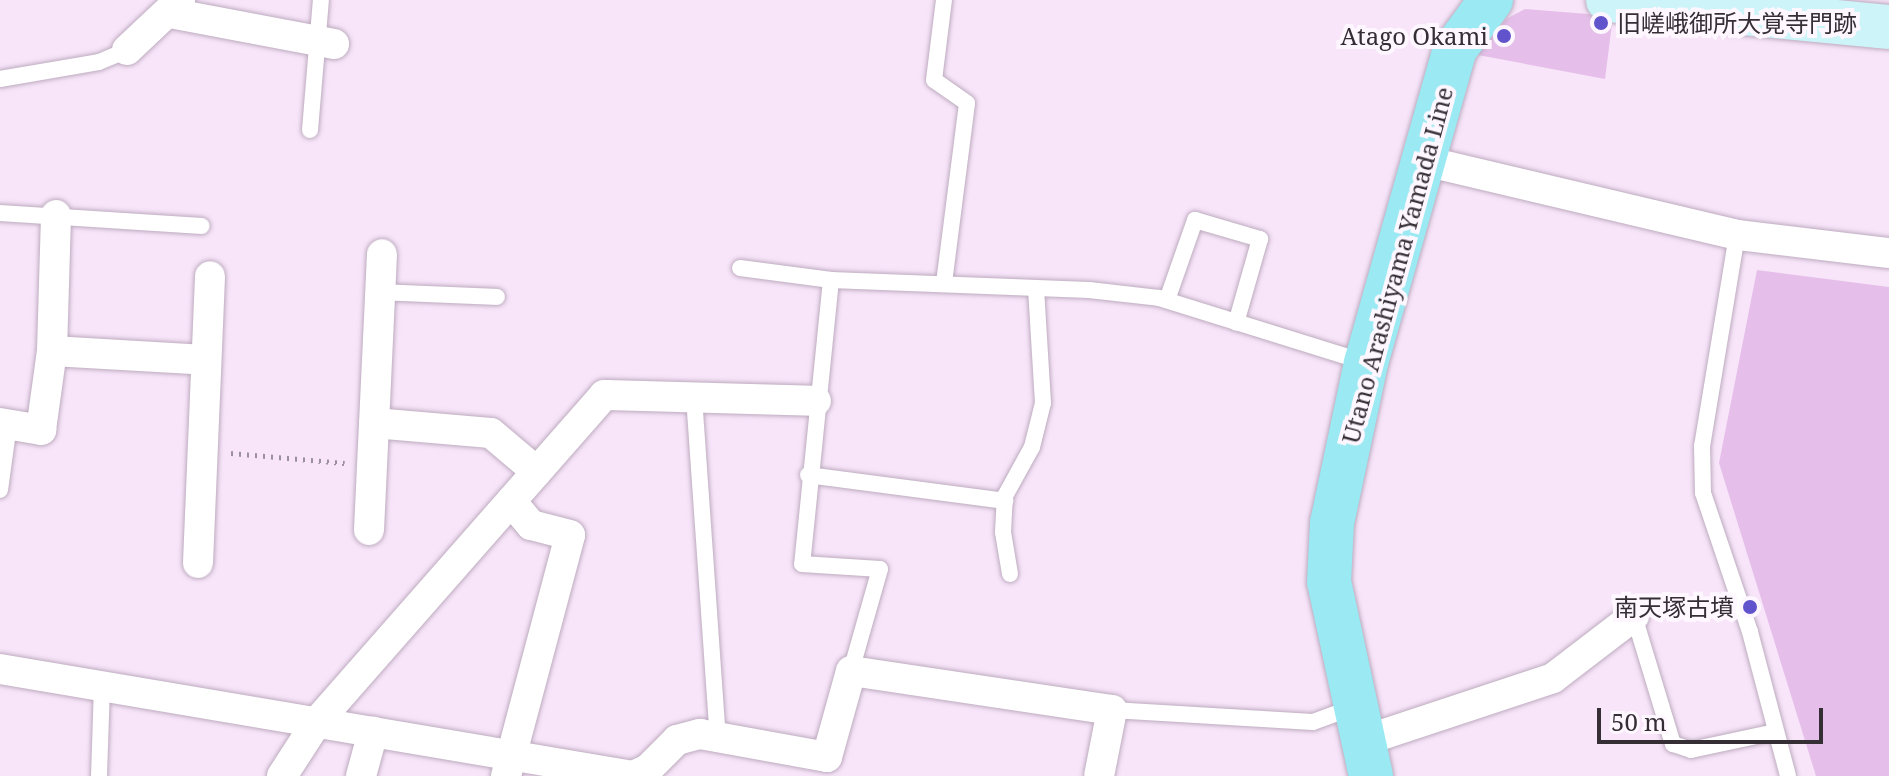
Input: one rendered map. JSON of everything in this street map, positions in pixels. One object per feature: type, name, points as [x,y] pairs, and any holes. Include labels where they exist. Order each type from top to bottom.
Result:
[{"type":"main road","name":"Utano Arashiyama Yamada Line","points":[[1363,741],[1329,582],[1332,523],[1366,363],[1455,49],[1491,0]]},
{"type":"main road","points":[[1608,0],[1889,27]]},
{"type":"street","points":[[127,50],[175,7],[326,42]]},
{"type":"street","points":[[1425,161],[1737,235],[1889,253]]},
{"type":"street","points":[[4,423],[41,430],[52,351],[56,215]]},
{"type":"street","points":[[369,530],[382,254]]},
{"type":"street","points":[[198,563],[210,276]]},
{"type":"street","points":[[52,351],[206,360]]},
{"type":"street","points":[[282,776],[317,722],[604,395],[816,401]]},
{"type":"street","points":[[374,423],[491,433],[537,472]]},
{"type":"street","points":[[509,766],[570,535],[531,525],[511,501]]},
{"type":"street","points":[[1363,741],[1553,678],[1634,616]]},
{"type":"street","points":[[0,669],[373,732],[509,766],[633,776],[677,740],[700,734],[827,757],[851,671],[1112,710],[1099,776]]},
{"type":"street","points":[[361,776],[373,732]]},
{"type":"lane","points":[[310,130],[326,42],[321,0]]},
{"type":"lane","points":[[944,0],[934,80],[967,103],[944,283]]},
{"type":"lane","points":[[0,79],[99,62],[127,50]]},
{"type":"lane","points":[[0,213],[202,226]]},
{"type":"lane","points":[[1167,300],[1195,220],[1260,239],[1236,323]]},
{"type":"lane","points":[[1737,235],[1702,446],[1703,493],[1750,632],[1788,776]]},
{"type":"lane","points":[[740,268],[831,280],[944,283],[1167,300],[1366,363]]},
{"type":"lane","points":[[831,280],[808,475],[802,564],[880,569],[851,671]]},
{"type":"lane","points":[[1010,574],[1005,501],[1032,447],[1043,403],[1036,289]]},
{"type":"lane","points":[[380,292],[497,297]]},
{"type":"lane","points":[[694,397],[718,737]]},
{"type":"lane","points":[[0,490],[4,423]]},
{"type":"lane","points":[[808,475],[1005,501]]},
{"type":"lane","points":[[1634,616],[1673,744],[1691,750],[1775,732]]},
{"type":"lane","points":[[99,776],[102,686]]},
{"type":"lane","points":[[1112,710],[1193,719],[1313,722],[1363,741]]},
{"type":"path","points":[[203,450],[372,465]]},
{"type":"shaded area","points":[[1525,9],[1613,16],[1605,79],[1478,55],[1506,19]]},
{"type":"shaded area","points":[[1757,270],[1889,287],[1889,776],[1816,776],[1719,463]]},
{"type":"place","name":"旧嵯峨御所大覚寺門跡","points":[[1601,23]]},
{"type":"place","name":"Atago Okami","points":[[1504,36]]},
{"type":"place","name":"南天塚古墳","points":[[1750,607]]}]
